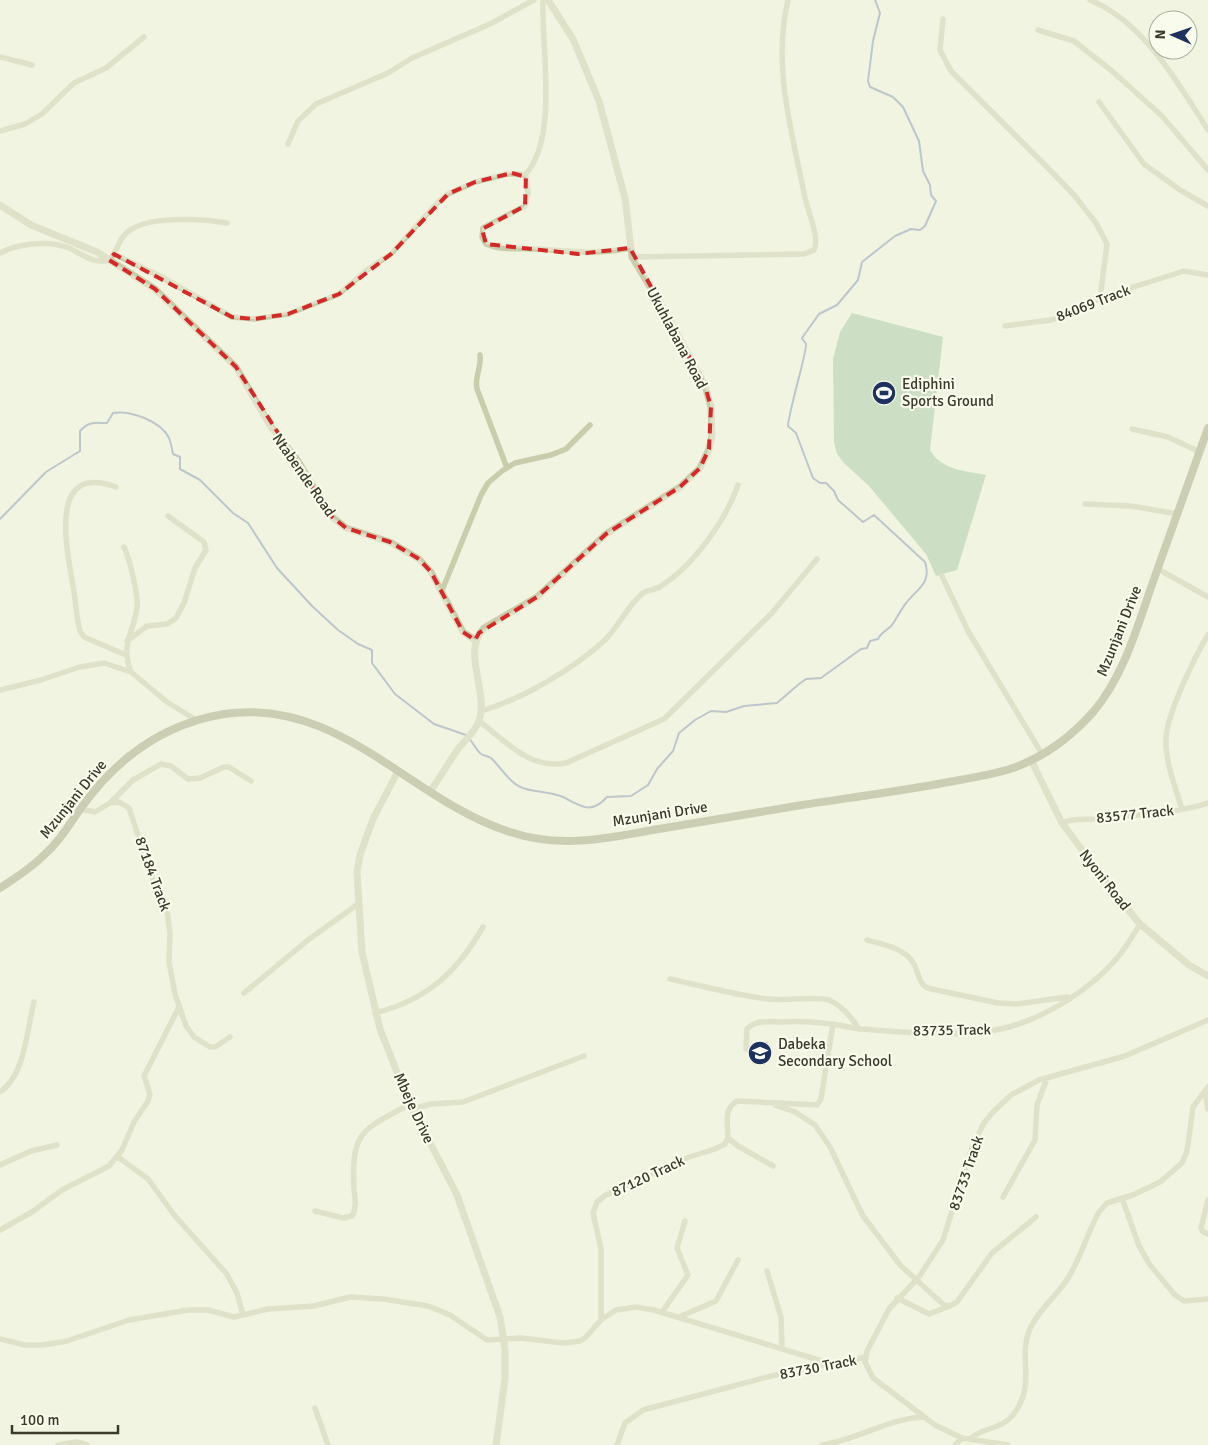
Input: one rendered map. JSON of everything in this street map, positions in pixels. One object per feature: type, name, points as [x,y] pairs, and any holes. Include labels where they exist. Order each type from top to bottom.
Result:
[{"type":"main road","name":"Mzunjani Drive","points":[[0,888],[42,858],[64,835],[80,809],[104,779],[133,752],[167,731],[196,720],[241,712],[276,714],[313,723],[343,737],[461,811],[495,827],[537,839],[572,841],[904,790],[988,775],[1031,760],[1073,731],[1093,712],[1123,664],[1208,428]]},
{"type":"street","points":[[288,144],[298,121],[316,104],[388,73],[412,58],[490,24],[534,0]]},
{"type":"street","points":[[525,175],[537,156],[546,92],[548,0]]},
{"type":"street","name":"Ukuhlabana Road","points":[[476,640],[484,628],[545,591],[606,534],[680,487],[700,468],[709,449],[712,436],[711,408],[704,386],[667,315],[632,257],[625,198],[599,101],[573,39],[548,0]]},
{"type":"street","points":[[632,257],[804,254],[814,250],[816,239],[809,216],[783,93],[781,41],[788,0]]},
{"type":"street","points":[[1090,0],[1108,8],[1163,62],[1208,130]]},
{"type":"street","points":[[943,20],[940,50],[950,71],[1074,195],[1103,235],[1107,252],[1101,283],[1102,297]]},
{"type":"street","points":[[1038,30],[1074,41],[1112,71],[1162,116],[1208,170]]},
{"type":"street","points":[[0,131],[25,124],[42,114],[74,83],[106,68],[144,37]]},
{"type":"street","points":[[0,57],[16,63],[32,65]]},
{"type":"street","points":[[1099,102],[1144,164],[1180,190],[1208,206]]},
{"type":"street","points":[[0,253],[22,246],[54,244],[97,261],[112,257],[160,276],[232,317],[254,319],[288,314],[338,294],[368,269],[391,254],[437,203],[448,194],[475,182],[496,176],[512,173],[525,175]]},
{"type":"street","points":[[525,175],[528,182],[525,206],[520,211],[483,228],[482,237],[486,244],[497,247],[578,254],[609,252],[630,248]]},
{"type":"street","name":"Ntabende Road","points":[[0,205],[31,224],[112,257],[154,289],[236,368],[271,427],[298,462],[331,516],[346,528],[390,542],[419,559],[431,572],[463,632],[476,640]]},
{"type":"street","points":[[112,257],[126,233],[140,225],[169,221],[202,220],[227,224]]},
{"type":"street","name":"84069 Track","points":[[1005,326],[1060,317],[1102,297],[1184,271],[1208,275]]},
{"type":"street","points":[[480,355],[481,362],[476,380],[477,389],[507,468]]},
{"type":"street","points":[[441,593],[480,495],[488,483],[516,463],[551,455],[566,449],[590,425]]},
{"type":"street","points":[[1132,429],[1168,437],[1200,452]]},
{"type":"street","points":[[116,486],[101,482],[88,482],[71,496],[66,509],[66,538],[80,631],[84,637],[126,655]]},
{"type":"street","points":[[481,711],[496,707],[562,673],[606,639],[642,594],[661,586],[691,560],[728,511],[738,485]]},
{"type":"street","points":[[1085,504],[1131,506],[1178,514]]},
{"type":"street","points":[[127,640],[147,626],[167,624],[176,618],[184,603],[195,568],[206,550],[204,542],[168,516]]},
{"type":"street","points":[[124,547],[129,557],[130,570],[138,600],[127,640],[126,655],[131,672]]},
{"type":"street","points":[[478,721],[527,758],[557,765],[566,763],[664,720],[771,614],[817,559]]},
{"type":"street","points":[[1158,569],[1208,596]]},
{"type":"street","points":[[942,576],[968,631],[1042,754]]},
{"type":"street","points":[[1182,809],[1167,755],[1168,723],[1198,650],[1208,635]]},
{"type":"street","points":[[430,791],[478,721],[481,711],[482,692],[475,653],[476,640]]},
{"type":"street","points":[[0,690],[32,683],[97,663],[112,665],[131,672],[162,698],[196,720]]},
{"type":"street","name":"Nyoni Road","points":[[1031,760],[1062,822],[1115,894],[1140,924],[1190,965],[1208,976]]},
{"type":"street","points":[[80,809],[95,812],[110,804],[133,780],[161,764],[170,766],[188,779],[200,778],[228,767],[251,781]]},
{"type":"street","name":"Mbeje Drive","points":[[398,771],[364,839],[357,872],[362,952],[375,1013],[411,1106],[457,1195],[500,1317],[504,1340],[505,1379],[496,1445]]},
{"type":"street","name":"87184 Track","points":[[110,804],[124,803],[131,811],[153,881],[167,910],[170,934],[169,962],[179,1007],[190,1032],[207,1046],[216,1047],[230,1037]]},
{"type":"street","name":"83577 Track","points":[[1062,822],[1074,819],[1095,819],[1182,809],[1208,804]]},
{"type":"street","points":[[244,993],[308,940],[358,904]]},
{"type":"street","name":"83735 Track","points":[[746,1049],[747,1029],[754,1023],[797,1021],[833,1024],[859,1029],[930,1032],[992,1030],[1034,1018],[1071,996],[1110,965],[1140,924]]},
{"type":"street","points":[[375,1013],[412,1001],[436,984],[459,965],[483,927]]},
{"type":"street","points":[[866,940],[905,954],[916,966],[920,982],[927,988],[961,997],[998,1003],[1017,1004],[1071,996]]},
{"type":"street","points":[[670,979],[767,999],[791,1001],[826,999],[836,1004],[850,1016],[859,1029]]},
{"type":"street","points":[[0,1092],[12,1081],[25,1048],[34,1002]]},
{"type":"street","points":[[0,1230],[32,1212],[62,1190],[109,1166],[118,1157],[134,1122],[148,1102],[150,1094],[144,1076],[179,1007]]},
{"type":"street","name":"83733 Track","points":[[865,1358],[889,1309],[897,1298],[917,1280],[943,1240],[972,1147],[984,1124],[1011,1096],[1046,1078],[1125,1056],[1208,1020]]},
{"type":"street","points":[[773,1166],[738,1146],[728,1138],[727,1116],[733,1104],[744,1100],[809,1106],[819,1103],[833,1024]]},
{"type":"street","points":[[315,1211],[343,1218],[352,1216],[355,1206],[354,1157],[360,1136],[372,1125],[411,1106],[463,1102],[584,1056]]},
{"type":"street","points":[[1004,1197],[1035,1140],[1037,1105],[1046,1078]]},
{"type":"street","points":[[1206,1089],[1208,1109]]},
{"type":"street","points":[[970,1439],[976,1434],[1004,1424],[1014,1414],[1027,1385],[1026,1352],[1030,1329],[1068,1279],[1099,1212],[1107,1203],[1160,1182],[1182,1163],[1187,1151],[1193,1107],[1206,1089]]},
{"type":"street","points":[[768,1102],[795,1112],[814,1125],[830,1146],[863,1216],[901,1266],[940,1302],[950,1306]]},
{"type":"street","name":"87120 Track","points":[[601,1320],[601,1249],[593,1213],[597,1202],[606,1195],[682,1159],[722,1146],[728,1138]]},
{"type":"street","points":[[0,1165],[31,1151],[57,1144]]},
{"type":"street","points":[[118,1157],[148,1179],[175,1216],[226,1273],[238,1293],[243,1315]]},
{"type":"street","points":[[1122,1198],[1139,1246],[1150,1265],[1175,1295],[1184,1301],[1208,1298]]},
{"type":"street","points":[[1208,1200],[1201,1228],[1203,1232],[1208,1234]]},
{"type":"street","points":[[897,1298],[929,1314],[950,1306],[961,1297],[992,1253],[1036,1217]]},
{"type":"street","points":[[662,1312],[688,1275],[677,1248],[685,1221]]},
{"type":"street","points":[[679,1317],[716,1301],[738,1260]]},
{"type":"street","points":[[767,1271],[780,1317],[782,1347]]},
{"type":"street","points":[[0,1339],[25,1345],[43,1345],[67,1340],[129,1320],[180,1311],[208,1310],[234,1317],[268,1309],[314,1306],[350,1297],[383,1299],[428,1306],[450,1315],[487,1340],[521,1338],[563,1343],[580,1341],[610,1313],[636,1306],[782,1347],[832,1364]]},
{"type":"street","name":"83730 Track","points":[[617,1445],[625,1423],[643,1410],[775,1375],[865,1358],[866,1367],[873,1378],[911,1404],[924,1417],[946,1431],[962,1438],[1008,1445]]},
{"type":"street","points":[[314,1408],[328,1445]]},
{"type":"street","points":[[822,1445],[851,1439],[899,1420],[924,1417]]},
{"type":"street","points":[[955,1445],[962,1438]]},
{"type":"street","points":[[58,1445],[77,1442],[87,1445]]},
{"type":"highlighted area","points":[[512,173],[526,177],[525,206],[482,229],[486,244],[578,254],[630,248],[705,386],[711,407],[709,449],[700,468],[680,487],[606,534],[537,597],[479,633],[475,640],[463,632],[431,572],[419,559],[390,542],[346,528],[331,516],[236,367],[155,289],[109,260],[114,254],[232,317],[254,319],[288,314],[339,294],[391,254],[448,194],[475,182]]},
{"type":"green space","points":[[852,313],[943,337],[930,450],[935,457],[947,466],[986,475],[957,570],[936,576],[926,554],[869,486],[837,454],[834,442],[833,359],[840,332]]},
{"type":"waterway","points":[[469,738],[481,754],[491,758],[520,787],[559,795],[586,807],[596,806],[607,797],[631,796],[648,785],[657,769],[673,751],[679,733],[695,720],[711,711],[726,712],[744,706],[777,703],[806,679],[821,678],[861,649],[867,648],[870,641],[878,639],[892,625],[925,580],[927,575],[925,562],[874,515],[863,522],[838,500],[834,491],[826,483],[820,483],[813,478],[796,433],[788,426],[806,348],[802,338],[819,314],[837,305],[858,280],[862,262],[895,236],[911,229],[920,230],[925,226],[936,201],[931,195],[930,185],[923,171],[919,141],[903,107],[893,97],[870,87],[868,81],[873,41],[880,13],[875,0]]},
{"type":"waterway","points":[[0,519],[46,472],[80,451],[80,431],[86,426],[92,423],[107,423],[113,413],[128,413],[144,418],[159,426],[165,432],[170,440],[173,454],[180,457],[180,469],[200,480],[233,513],[248,523],[277,568],[312,606],[338,630],[358,644],[372,650],[372,663],[395,694],[434,724],[466,735]]},
{"type":"place","name":"Ediphini Sports Ground","points":[[884,393]]},
{"type":"place","name":"Dabeka Secondary School","points":[[760,1053]]}]
